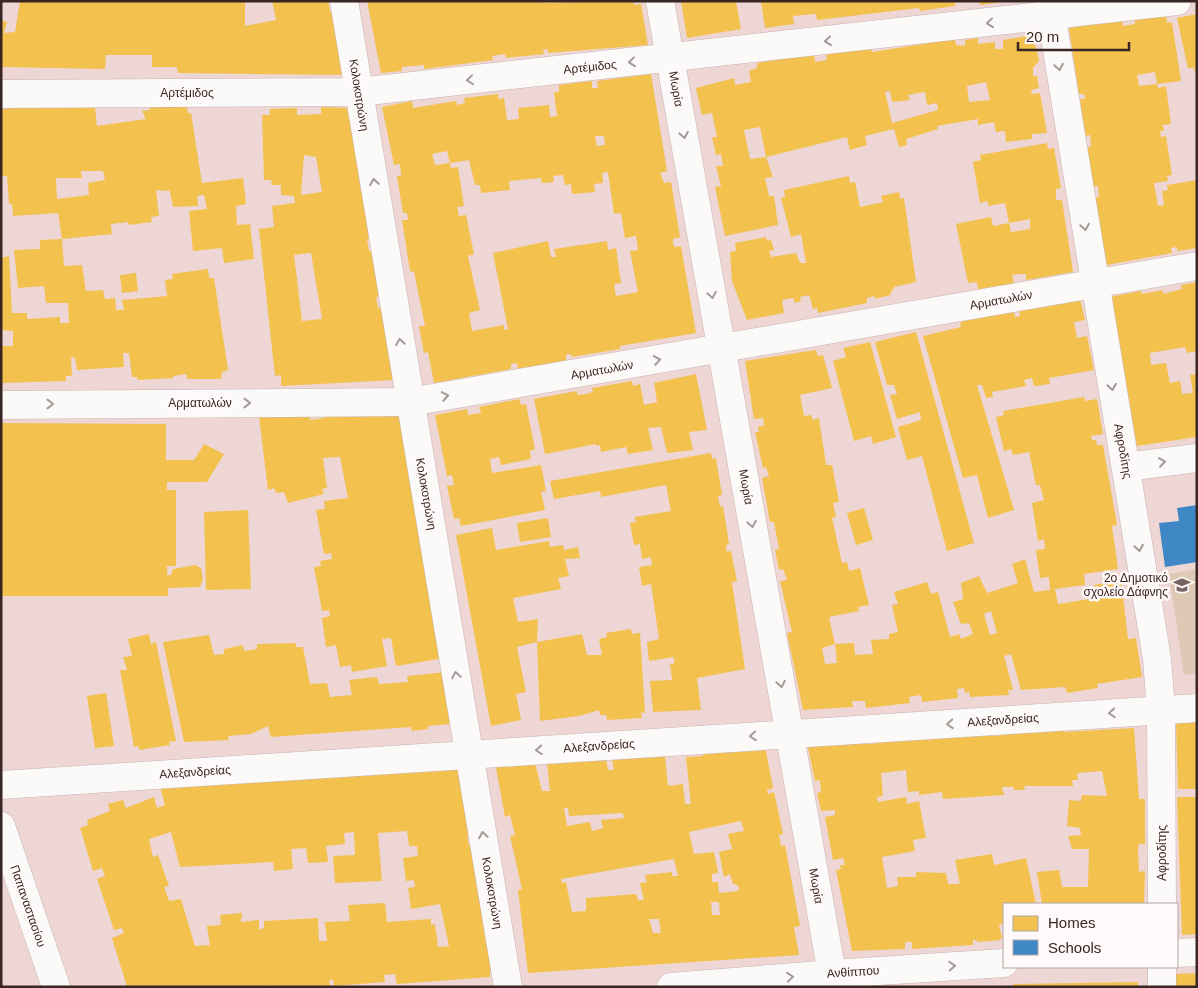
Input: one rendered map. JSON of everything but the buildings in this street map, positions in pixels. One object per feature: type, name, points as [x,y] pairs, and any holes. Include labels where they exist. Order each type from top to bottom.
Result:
[{"type":"street","name":"Κολοκοτρώνη","points":[[344,1],[508,987]]},
{"type":"street","name":"Μωρία","points":[[660,1],[832,974]]},
{"type":"street","name":"Αρτέμιδος","points":[[1,94],[359,92],[670,58],[1050,9],[1177,1]]},
{"type":"street","name":"Αφροδίτης","points":[[1050,9],[1157,659],[1161,710],[1162,903]]},
{"type":"street","name":"Αρματωλών","points":[[1,405],[410,402],[722,350],[1197,266]]},
{"type":"street","points":[[1126,467],[1197,458]]},
{"type":"street","name":"Αλεξανδρείας","points":[[1,785],[1197,708]]},
{"type":"street","name":"Παπαναστασίου","points":[[1,826],[56,987]]},
{"type":"street","points":[[1178,953],[1197,952]]},
{"type":"street","name":"Ανθίππου","points":[[671,987],[1003,963]]},
{"type":"street","points":[[1162,968],[1162,987]]},
{"type":"shaded area","points":[[1197,569],[1197,673],[1184,675],[1169,574]]},
{"type":"place","name":"2ο Δημοτικό σχολείο Δάφνης","points":[[1182,585]]}]
